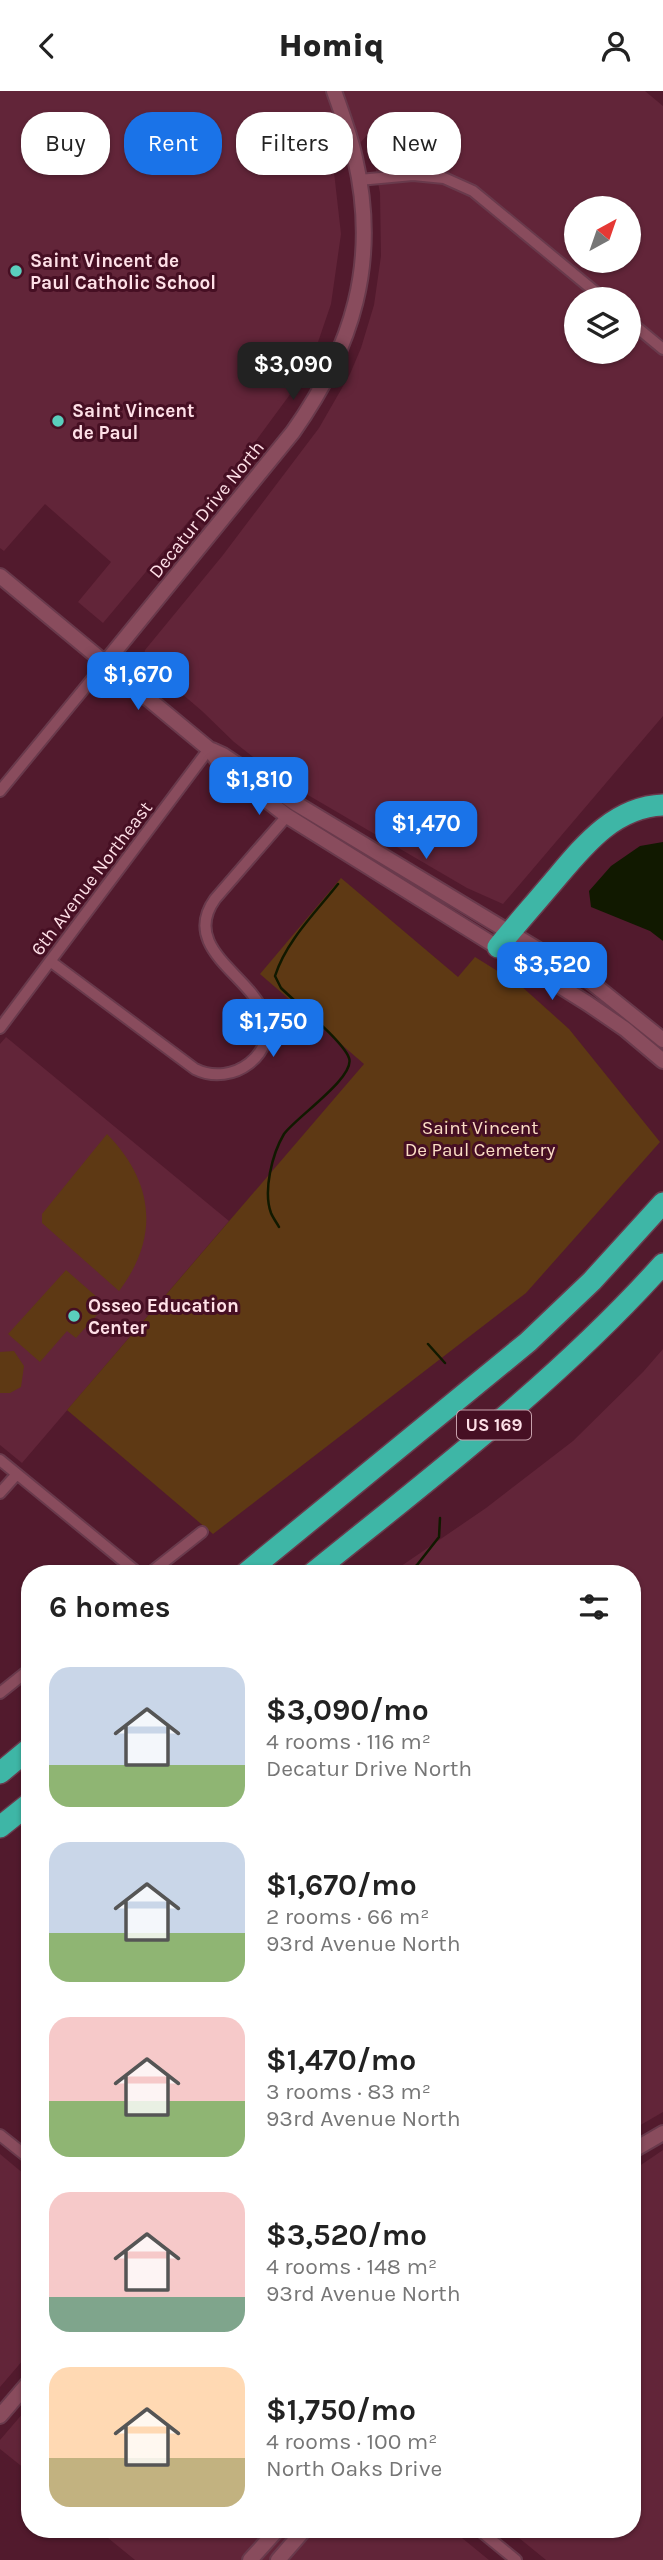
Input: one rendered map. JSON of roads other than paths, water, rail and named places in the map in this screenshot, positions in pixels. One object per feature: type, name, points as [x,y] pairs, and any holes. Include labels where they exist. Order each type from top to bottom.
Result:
[{"type":"highway","points":[[504,940],[586,843],[604,826],[652,805],[663,805]]},
{"type":"highway","points":[[592,1281],[663,1184]]},
{"type":"highway","name":"US 169","points":[[256,1565],[528,1342],[592,1281],[663,1203]]},
{"type":"highway","name":"US 169","points":[[323,1565],[558,1371],[624,1307],[663,1264]]},
{"type":"highway","points":[[0,1773],[21,1756]]},
{"type":"highway","points":[[0,1827],[21,1810]]},
{"type":"street","name":"Decatur Drive North","points":[[106,662],[293,432],[316,400],[347,336],[357,296],[364,222],[359,180],[346,125],[334,91]]},
{"type":"street","points":[[359,180],[413,175],[444,178],[473,191],[589,287]]},
{"type":"street","points":[[641,330],[663,348]]},
{"type":"street","points":[[0,576],[209,749],[221,765],[287,816],[504,940],[587,979],[663,1040]]},
{"type":"street","points":[[0,791],[106,662]]},
{"type":"street","points":[[209,749],[223,755],[504,940],[663,1061]]},
{"type":"street","name":"6th Avenue Northeast","points":[[0,1028],[209,749]]},
{"type":"street","points":[[50,961],[195,1069],[216,1076],[238,1072],[263,1045],[267,1023],[258,1002],[216,955],[210,945],[205,920],[215,899],[287,816]]},
{"type":"street","points":[[0,1460],[128,1565]]},
{"type":"street","points":[[0,1493],[17,1474]]},
{"type":"street","points":[[160,1565],[202,1532]]},
{"type":"street","points":[[0,1693],[21,1676]]},
{"type":"street","points":[[641,2146],[663,2133]]},
{"type":"street","points":[[0,2135],[21,2152]]},
{"type":"street","points":[[0,2416],[21,2392]]},
{"type":"street","points":[[250,2560],[270,2538]]},
{"type":"street","points":[[278,2560],[297,2538]]},
{"type":"street","points":[[489,2538],[516,2560]]},
{"type":"waterway","points":[[279,1227],[271,1213],[268,1184],[280,1142],[290,1127],[343,1076],[349,1066],[349,1058],[329,1032],[281,988],[275,976],[294,939],[338,884]]},
{"type":"waterway","points":[[428,1344],[445,1363]]},
{"type":"waterway","points":[[417,1565],[439,1537],[440,1518]]},
{"type":"place","name":"Saint Vincent de Paul Catholic School","points":[[16,271]]},
{"type":"place","name":"Saint Vincent de Paul","points":[[58,421]]},
{"type":"place","name":"Osseo Education Center","points":[[74,1316]]},
{"type":"park label","name":"Saint Vincent De Paul Cemetery","points":[[480,1138]]}]
